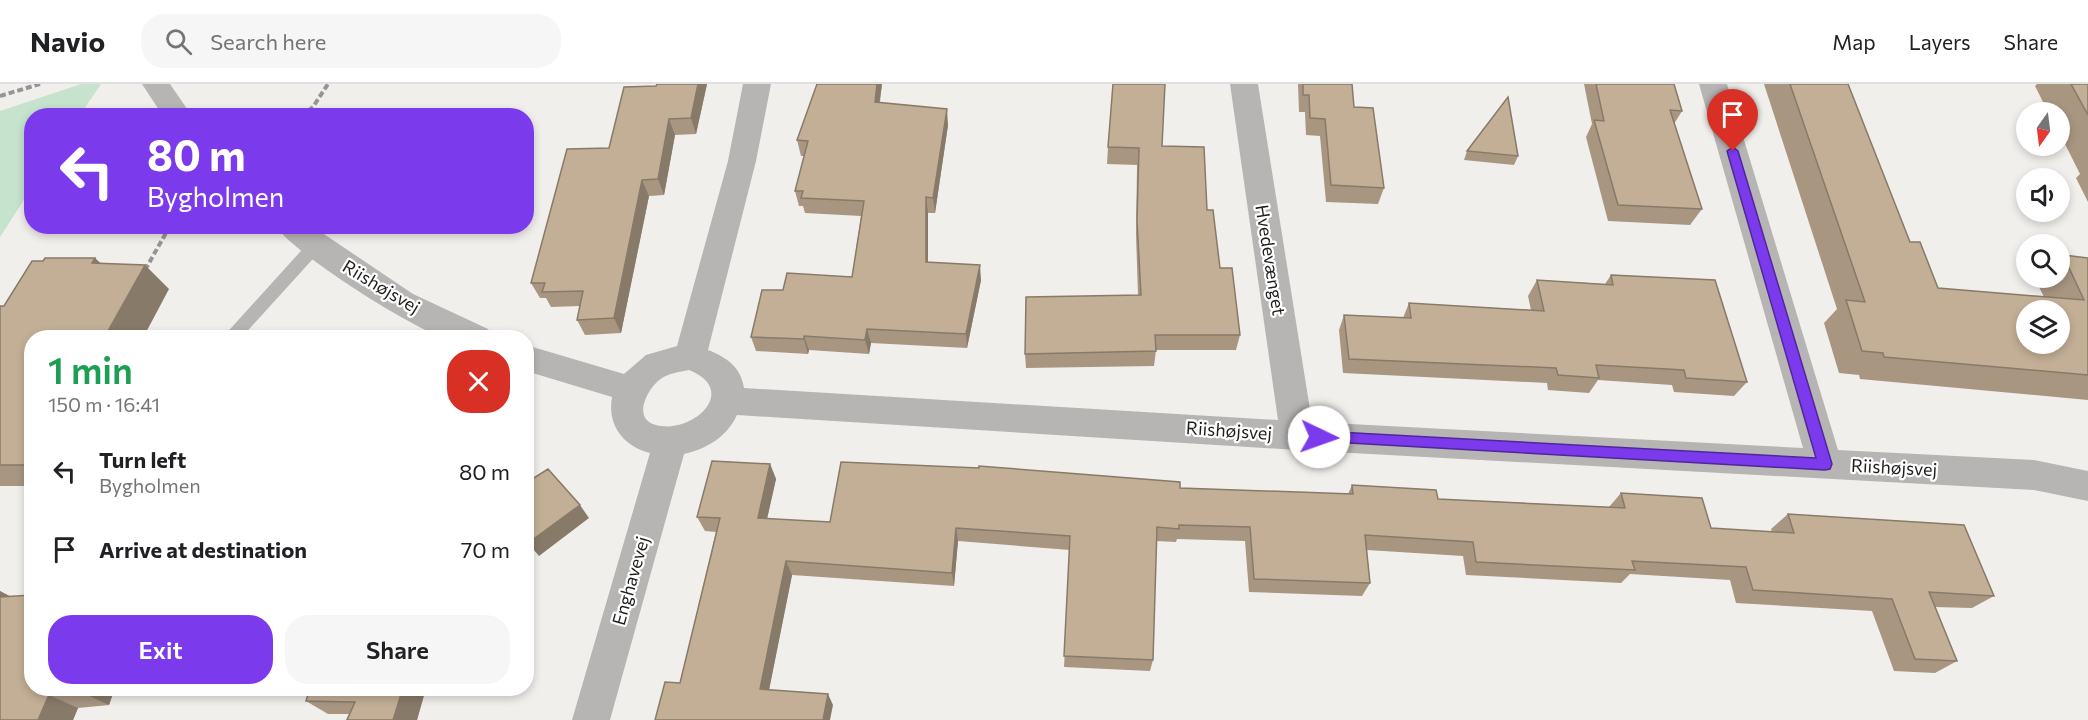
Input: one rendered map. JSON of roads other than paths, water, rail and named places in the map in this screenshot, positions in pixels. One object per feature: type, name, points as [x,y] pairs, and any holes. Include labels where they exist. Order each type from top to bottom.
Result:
[{"type":"street","points":[[156,84],[172,108]]},
{"type":"street","points":[[690,357],[742,161],[757,84]]},
{"type":"street","name":"Hvedevænget","points":[[1244,84],[1297,436]]},
{"type":"street","points":[[1713,84],[1825,464]]},
{"type":"street","name":"Riishøjsvej","points":[[301,234],[315,246],[402,303],[460,330]]},
{"type":"street","points":[[690,357],[715,366],[724,375],[729,388],[728,401],[722,415],[710,428],[689,439],[670,442],[647,438],[634,429],[628,418],[626,404],[630,389],[645,372],[660,363],[690,357]]},
{"type":"street","points":[[534,360],[630,389]]},
{"type":"street","name":"Riishøjsvej","points":[[728,401],[1297,436],[2034,475],[2088,486]]},
{"type":"street","name":"Enghavevej","points":[[591,720],[670,442]]},
{"type":"lane","points":[[237,330],[315,246]]}]
